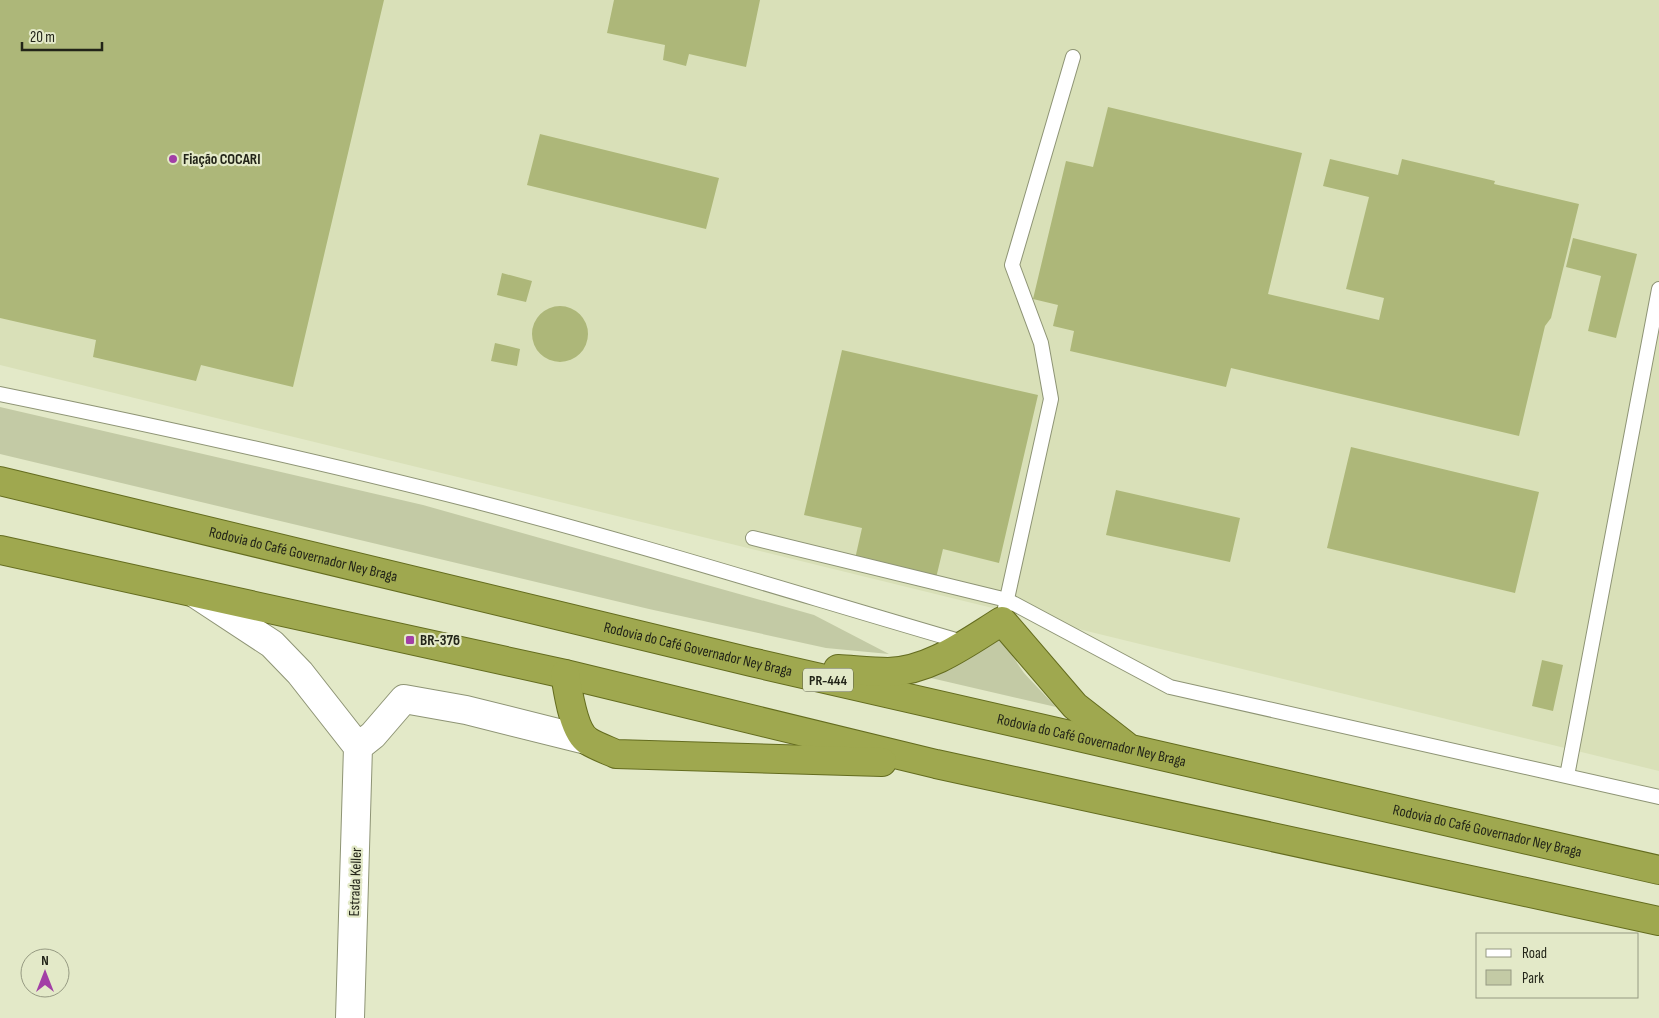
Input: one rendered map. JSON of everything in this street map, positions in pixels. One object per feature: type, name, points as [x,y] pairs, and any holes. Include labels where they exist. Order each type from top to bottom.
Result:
[{"type":"highway","name":"Rodovia do Café Governador Ney Braga","points":[[0,481],[751,662],[1659,870]]},
{"type":"highway","points":[[0,550],[565,674],[936,764],[1659,921]]},
{"type":"highway","points":[[751,662],[889,672],[924,666],[966,644],[1005,610],[1075,706],[1132,750]]},
{"type":"highway","points":[[565,674],[574,716],[586,740],[616,754],[936,764]]},
{"type":"street","points":[[196,594],[272,644],[300,672],[358,747],[372,735],[404,699],[466,710],[586,740]]},
{"type":"street","name":"Estrada Keller","points":[[350,1018],[358,747]]},
{"type":"lane","points":[[1005,610],[1051,399],[1041,343],[1012,265],[1073,57]]},
{"type":"lane","points":[[1567,776],[1659,288]]},
{"type":"lane","points":[[0,394],[139,422],[469,500],[637,546],[966,644]]},
{"type":"lane","points":[[753,538],[1005,610],[1170,687],[1659,797]]},
{"type":"shaded area","points":[[0,0],[1659,0],[1659,771],[0,365]]},
{"type":"green space","points":[[0,407],[423,505],[814,615],[889,654],[826,648],[649,609],[0,454]]},
{"type":"green space","points":[[999,637],[1024,673],[1056,707],[918,675]]},
{"type":"building","name":"Fiação COCARI","points":[[0,0],[384,0],[293,387],[201,365],[196,381],[93,357],[96,340],[0,318]]},
{"type":"building","points":[[614,0],[760,0],[746,67],[689,54],[686,66],[663,60],[665,45],[607,33]]},
{"type":"building","points":[[1108,107],[1302,153],[1268,294],[1379,320],[1384,298],[1346,289],[1369,197],[1323,186],[1330,159],[1398,175],[1402,159],[1495,181],[1494,184],[1579,204],[1551,318],[1545,326],[1519,436],[1231,368],[1226,387],[1070,351],[1074,331],[1053,326],[1058,305],[1033,299],[1066,161],[1093,167]]},
{"type":"building","points":[[540,134],[719,178],[706,229],[527,185]]},
{"type":"building","points":[[1573,238],[1637,254],[1616,338],[1588,331],[1601,276],[1566,267]]},
{"type":"building","points":[[502,273],[532,281],[526,302],[497,295]]},
{"type":"building","points":[[554,306],[566,306],[576,310],[584,318],[588,334],[584,350],[576,358],[566,362],[554,362],[544,358],[536,350],[532,340],[532,328],[536,318],[544,310]]},
{"type":"building","points":[[495,343],[520,349],[517,366],[491,361]]},
{"type":"building","points":[[842,350],[1038,395],[999,563],[943,549],[936,578],[855,559],[862,528],[804,515]]},
{"type":"building","points":[[1351,447],[1539,492],[1515,593],[1327,548]]},
{"type":"building","points":[[1116,490],[1240,518],[1230,562],[1106,535]]},
{"type":"building","points":[[1542,660],[1563,665],[1553,711],[1532,706]]},
{"type":"place","name":"Fiação COCARI","points":[[173,159]]},
{"type":"place","name":"BR-376","points":[[410,640]]}]
